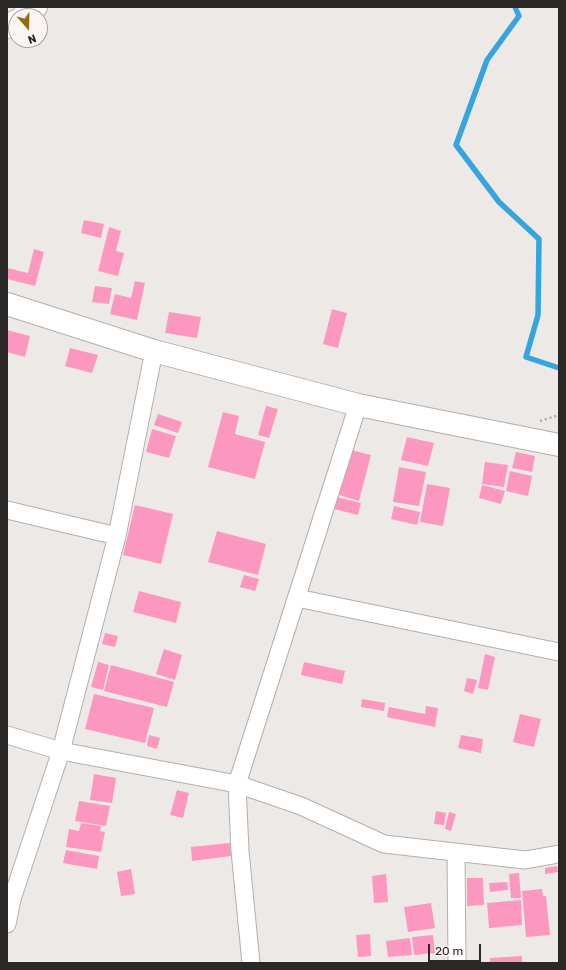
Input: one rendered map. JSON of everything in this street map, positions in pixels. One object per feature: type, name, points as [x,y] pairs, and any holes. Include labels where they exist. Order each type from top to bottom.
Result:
[{"type":"street","points":[[7,304],[154,351],[358,405],[559,445]]},
{"type":"street","points":[[7,924],[12,899],[61,751],[117,536],[154,351]]},
{"type":"street","points":[[251,963],[240,851],[237,784],[358,405]]},
{"type":"street","points":[[7,510],[117,536]]},
{"type":"street","points":[[297,598],[559,652]]},
{"type":"street","points":[[7,735],[61,751],[237,784],[301,806],[384,844],[525,860],[559,854]]},
{"type":"street","points":[[456,852],[457,963]]},
{"type":"building","points":[[84,220],[104,224],[101,238],[81,233]]},
{"type":"building","points":[[109,227],[121,231],[116,251],[124,253],[118,276],[98,271]]},
{"type":"building","points":[[34,249],[44,252],[35,286],[7,279],[7,268],[28,273]]},
{"type":"building","points":[[135,281],[145,283],[137,320],[110,314],[115,294],[131,298]]},
{"type":"building","points":[[95,286],[112,288],[109,304],[92,302]]},
{"type":"building","points":[[332,309],[347,313],[338,348],[323,344]]},
{"type":"building","points":[[169,312],[201,317],[197,338],[165,333]]},
{"type":"building","points":[[7,330],[30,336],[25,357],[7,352]]},
{"type":"building","points":[[70,348],[98,355],[92,373],[65,366]]},
{"type":"building","points":[[266,406],[278,409],[269,438],[258,435]]},
{"type":"building","points":[[223,412],[239,416],[235,434],[265,442],[255,479],[208,467]]},
{"type":"building","points":[[158,414],[182,422],[178,433],[154,425]]},
{"type":"building","points":[[152,429],[176,436],[169,458],[146,452]]},
{"type":"building","points":[[407,437],[434,443],[428,466],[401,460]]},
{"type":"building","points":[[351,450],[371,455],[359,501],[339,495]]},
{"type":"building","points":[[516,452],[535,456],[532,472],[512,468]]},
{"type":"building","points":[[485,462],[508,465],[504,487],[482,484]]},
{"type":"building","points":[[399,467],[426,472],[419,506],[393,502]]},
{"type":"building","points":[[510,471],[532,476],[528,496],[506,491]]},
{"type":"building","points":[[427,484],[450,488],[443,526],[420,522]]},
{"type":"building","points":[[482,485],[505,491],[501,504],[479,498]]},
{"type":"building","points":[[337,497],[361,503],[358,515],[334,509]]},
{"type":"building","points":[[135,505],[173,514],[161,564],[123,555]]},
{"type":"building","points":[[394,506],[420,512],[417,525],[391,519]]},
{"type":"building","points":[[217,531],[266,544],[258,575],[208,562]]},
{"type":"building","points":[[244,575],[259,579],[255,591],[240,587]]},
{"type":"building","points":[[139,591],[181,602],[176,623],[133,612]]},
{"type":"building","points":[[105,633],[118,636],[115,647],[102,644]]},
{"type":"building","points":[[164,649],[182,655],[175,680],[156,674]]},
{"type":"building","points":[[485,654],[495,657],[488,690],[478,688]]},
{"type":"building","points":[[98,662],[109,665],[103,690],[91,687]]},
{"type":"building","points":[[304,662],[345,671],[342,684],[301,675]]},
{"type":"building","points":[[111,665],[174,682],[167,707],[104,691]]},
{"type":"building","points":[[467,678],[477,680],[473,694],[464,691]]},
{"type":"building","points":[[94,694],[154,708],[145,743],[85,729]]},
{"type":"building","points":[[362,699],[385,703],[384,711],[361,707]]},
{"type":"building","points":[[426,706],[438,708],[435,727],[387,717],[389,707],[425,714]]},
{"type":"building","points":[[520,714],[541,719],[534,747],[513,742]]},
{"type":"building","points":[[149,735],[160,738],[157,749],[147,746]]},
{"type":"building","points":[[461,735],[483,739],[481,753],[458,748]]},
{"type":"building","points":[[94,774],[116,778],[112,803],[90,800]]},
{"type":"building","points":[[177,790],[189,793],[183,818],[170,815]]},
{"type":"building","points":[[79,801],[110,806],[106,826],[75,821]]},
{"type":"building","points":[[436,811],[446,813],[444,825],[434,824]]},
{"type":"building","points":[[449,812],[456,814],[451,831],[445,829]]},
{"type":"building","points":[[81,823],[101,826],[100,831],[105,832],[101,852],[66,847],[69,829],[79,831]]},
{"type":"building","points":[[230,843],[231,856],[192,861],[191,847]]},
{"type":"building","points":[[66,850],[99,856],[97,869],[63,863]]},
{"type":"building","points":[[557,866],[558,872],[545,874],[545,868]]},
{"type":"building","points":[[131,869],[135,894],[121,896],[117,872]]},
{"type":"building","points":[[519,873],[521,898],[511,898],[509,874]]},
{"type":"building","points":[[386,874],[388,902],[374,903],[372,876]]},
{"type":"building","points":[[467,878],[483,878],[484,905],[467,906]]},
{"type":"building","points":[[507,882],[508,890],[490,892],[489,883]]},
{"type":"building","points":[[542,889],[543,896],[546,896],[550,935],[526,937],[522,891]]},
{"type":"building","points":[[521,900],[522,925],[489,928],[487,903]]},
{"type":"building","points":[[431,903],[435,928],[408,932],[404,907]]},
{"type":"building","points":[[370,934],[371,956],[358,957],[356,935]]},
{"type":"building","points":[[433,935],[435,953],[414,955],[412,937]]},
{"type":"building","points":[[410,938],[412,955],[388,957],[386,941]]},
{"type":"building","points":[[522,956],[522,963],[490,963],[490,958]]},
{"type":"waterway","points":[[515,7],[519,16],[487,60],[456,145],[499,202],[539,239],[538,315],[526,357],[559,368]]}]
